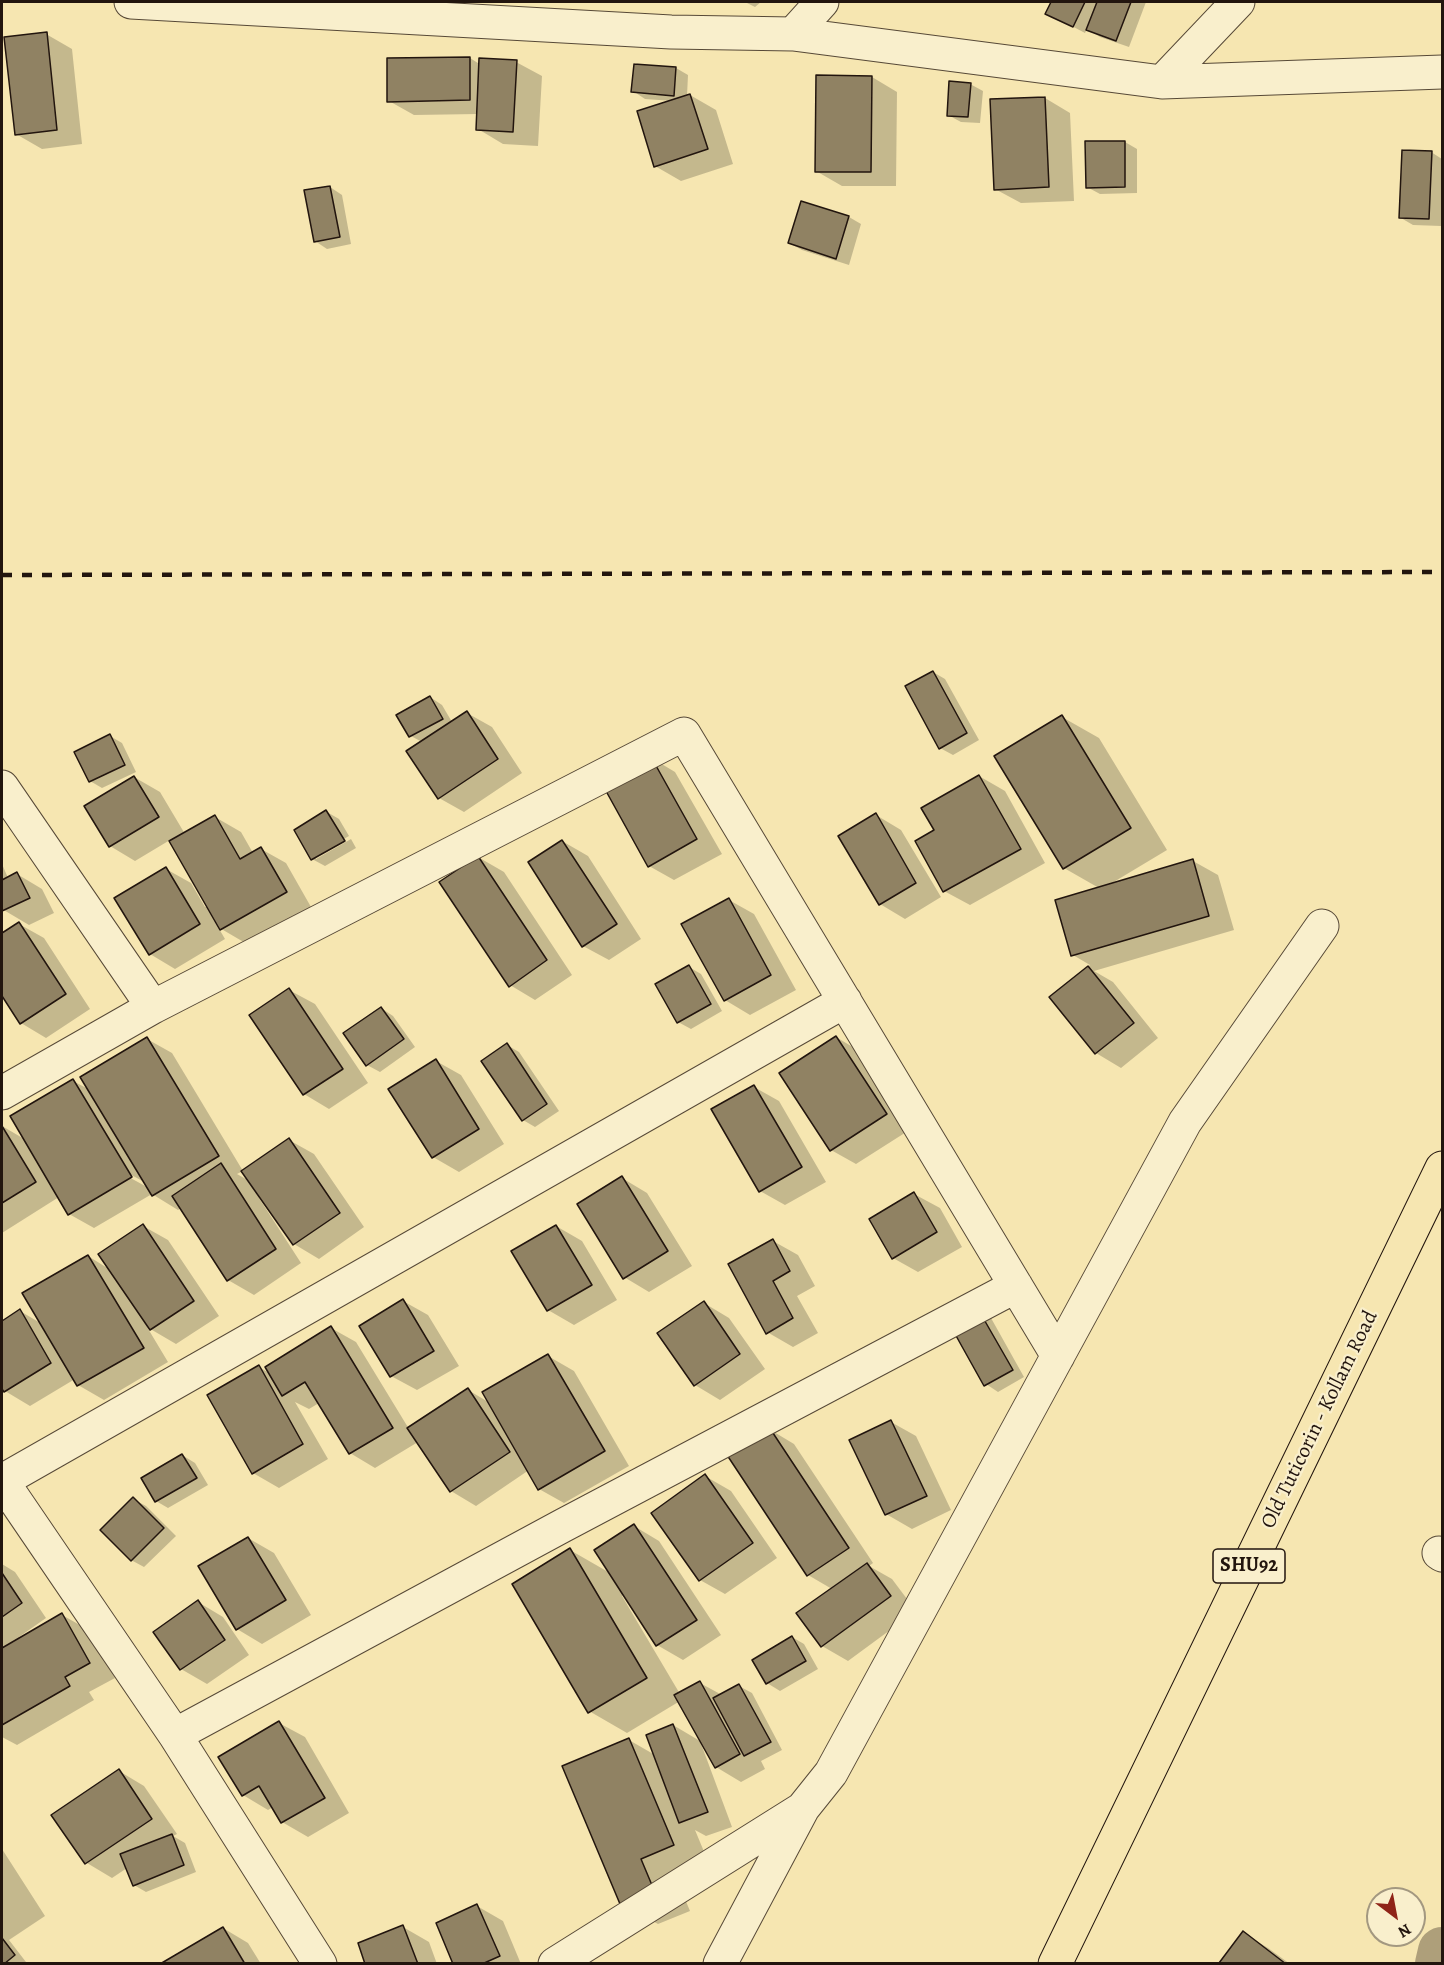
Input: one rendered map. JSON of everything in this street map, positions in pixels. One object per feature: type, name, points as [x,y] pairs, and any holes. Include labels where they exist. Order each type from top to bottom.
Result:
[{"type":"main road","name":"Old Tuticorin - Kollam Road","points":[[1055,1964],[1443,1168]]},
{"type":"street","points":[[131,2],[362,8],[671,32],[793,34],[1162,82],[1443,72]]},
{"type":"street","points":[[793,34],[822,2]]},
{"type":"street","points":[[1162,82],[1238,2]]},
{"type":"street","points":[[2,1093],[153,1007],[684,734],[1058,1356]]},
{"type":"street","points":[[2,787],[153,1007]]},
{"type":"street","points":[[720,1964],[803,1808],[831,1773],[1185,1122],[1322,927]]},
{"type":"street","points":[[320,1964],[175,1735],[2,1481],[845,1001]]},
{"type":"street","points":[[175,1735],[572,1521],[1016,1286]]},
{"type":"street","points":[[555,1964],[803,1808]]},
{"type":"building","points":[[1051,2],[1085,2],[1073,27],[1045,14]]},
{"type":"building","points":[[1097,2],[1131,2],[1116,41],[1086,30]]},
{"type":"building","points":[[47,32],[57,130],[15,135],[4,37]]},
{"type":"building","points":[[470,57],[470,100],[387,102],[387,58]]},
{"type":"building","points":[[479,58],[517,60],[513,132],[476,130]]},
{"type":"building","points":[[634,64],[676,67],[674,96],[631,92]]},
{"type":"building","points":[[816,75],[872,76],[871,172],[815,172]]},
{"type":"building","points":[[949,81],[971,83],[968,117],[947,116]]},
{"type":"building","points":[[690,94],[708,149],[654,167],[637,111]]},
{"type":"building","points":[[1045,97],[1049,187],[994,190],[990,99]]},
{"type":"building","points":[[1085,141],[1125,141],[1125,187],[1086,188]]},
{"type":"building","points":[[1402,150],[1432,151],[1429,219],[1399,218]]},
{"type":"building","points":[[330,186],[340,237],[314,242],[304,190]]},
{"type":"building","points":[[801,201],[849,216],[836,259],[788,243]]},
{"type":"building","points":[[933,671],[967,733],[939,749],[905,686]]},
{"type":"building","points":[[430,696],[443,719],[409,737],[396,715]]},
{"type":"building","points":[[467,711],[498,759],[438,799],[406,751]]},
{"type":"building","points":[[1062,715],[1131,828],[1063,869],[994,756]]},
{"type":"building","points":[[110,734],[125,765],[89,782],[74,752]]},
{"type":"building","points":[[650,755],[697,839],[648,867],[601,782]]},
{"type":"building","points":[[979,775],[1021,849],[943,892],[915,841],[934,830],[921,808]]},
{"type":"building","points":[[134,776],[159,817],[109,847],[84,806]]},
{"type":"building","points":[[326,810],[345,841],[311,860],[294,830]]},
{"type":"building","points":[[876,813],[916,883],[879,905],[838,836]]},
{"type":"building","points":[[215,815],[240,859],[261,847],[287,892],[220,930],[169,841]]},
{"type":"building","points":[[562,840],[617,924],[582,947],[528,862]]},
{"type":"building","points":[[478,856],[547,960],[509,987],[439,882]]},
{"type":"building","points":[[1193,859],[1209,916],[1071,956],[1055,900]]},
{"type":"building","points":[[166,867],[200,924],[149,955],[114,898]]},
{"type":"building","points":[[17,872],[30,898],[2,911],[2,880]]},
{"type":"building","points":[[729,898],[771,975],[724,1001],[681,924]]},
{"type":"building","points":[[19,922],[66,994],[20,1024],[2,996],[2,933]]},
{"type":"building","points":[[689,965],[711,1004],[677,1023],[655,984]]},
{"type":"building","points":[[1088,966],[1134,1023],[1095,1054],[1049,997]]},
{"type":"building","points":[[289,988],[343,1069],[303,1095],[249,1015]]},
{"type":"building","points":[[381,1007],[404,1039],[366,1066],[343,1033]]},
{"type":"building","points":[[836,1036],[887,1114],[830,1151],[779,1073]]},
{"type":"building","points":[[147,1037],[219,1156],[152,1196],[80,1077]]},
{"type":"building","points":[[507,1043],[547,1104],[522,1121],[481,1061]]},
{"type":"building","points":[[436,1059],[479,1129],[432,1158],[388,1089]]},
{"type":"building","points":[[73,1079],[132,1177],[68,1215],[10,1116]]},
{"type":"building","points":[[754,1085],[802,1167],[759,1192],[711,1109]]},
{"type":"building","points":[[2,1126],[36,1182],[2,1203]]},
{"type":"building","points":[[289,1138],[340,1213],[293,1245],[241,1171]]},
{"type":"building","points":[[221,1163],[276,1249],[227,1281],[172,1196]]},
{"type":"building","points":[[622,1176],[668,1251],[623,1279],[577,1204]]},
{"type":"building","points":[[914,1192],[937,1232],[892,1259],[869,1219]]},
{"type":"building","points":[[143,1224],[194,1301],[150,1330],[98,1254]]},
{"type":"building","points":[[556,1225],[592,1285],[547,1311],[511,1251]]},
{"type":"building","points":[[773,1239],[790,1271],[773,1281],[793,1318],[766,1334],[728,1264]]},
{"type":"building","points":[[88,1255],[144,1348],[77,1386],[22,1293]]},
{"type":"building","points":[[403,1299],[434,1351],[390,1377],[359,1326]]},
{"type":"building","points":[[704,1301],[740,1354],[694,1386],[657,1333]]},
{"type":"building","points":[[20,1309],[51,1363],[4,1392],[2,1389],[2,1321]]},
{"type":"building","points":[[978,1309],[1013,1370],[984,1386],[950,1325]]},
{"type":"building","points":[[331,1326],[393,1428],[349,1454],[305,1382],[282,1396],[265,1367]]},
{"type":"building","points":[[548,1354],[605,1451],[538,1490],[482,1392]]},
{"type":"building","points":[[259,1365],[303,1444],[252,1474],[207,1395]]},
{"type":"building","points":[[468,1388],[510,1452],[450,1492],[407,1428]]},
{"type":"building","points":[[891,1420],[927,1496],[885,1515],[849,1440]]},
{"type":"building","points":[[769,1427],[849,1548],[807,1576],[727,1455]]},
{"type":"building","points":[[182,1454],[197,1478],[155,1502],[141,1478]]},
{"type":"building","points":[[705,1474],[753,1543],[699,1581],[651,1513]]},
{"type":"building","points":[[133,1497],[164,1528],[131,1561],[100,1530]]},
{"type":"building","points":[[634,1524],[697,1620],[656,1646],[594,1550]]},
{"type":"building","points":[[248,1537],[286,1600],[236,1630],[198,1566]]},
{"type":"building","points":[[570,1548],[647,1678],[588,1713],[512,1584]]},
{"type":"building","points":[[867,1563],[891,1596],[821,1647],[796,1613]]},
{"type":"building","points":[[2,1573],[22,1603],[2,1617]]},
{"type":"building","points":[[198,1600],[225,1640],[180,1670],[153,1632]]},
{"type":"building","points":[[62,1613],[90,1663],[65,1677],[70,1686],[2,1725],[2,1648]]},
{"type":"building","points":[[792,1636],[806,1661],[766,1684],[752,1660]]},
{"type":"building","points":[[700,1681],[740,1754],[715,1768],[674,1695]]},
{"type":"building","points":[[739,1684],[771,1742],[744,1756],[713,1698]]},
{"type":"building","points":[[279,1721],[325,1798],[281,1823],[259,1786],[242,1796],[218,1757]]},
{"type":"building","points":[[673,1724],[708,1812],[679,1823],[646,1735]]},
{"type":"building","points":[[629,1738],[674,1845],[641,1859],[654,1890],[620,1904],[562,1766]]},
{"type":"building","points":[[119,1769],[152,1819],[85,1864],[51,1815]]},
{"type":"building","points":[[172,1834],[184,1865],[133,1886],[120,1854]]},
{"type":"building","points":[[477,1904],[500,1956],[482,1964],[453,1964],[436,1923]]},
{"type":"building","points":[[403,1925],[418,1964],[365,1964],[358,1943]]},
{"type":"building","points":[[223,1927],[245,1964],[160,1964]]},
{"type":"building","points":[[1243,1931],[1286,1964],[1219,1963]]},
{"type":"building","points":[[2,1938],[15,1955],[4,1964],[2,1964]]},
{"type":"waterway","points":[[1439,1964],[1442,1951]]},
{"type":"railway","points":[[2,575],[1442,572]]}]
